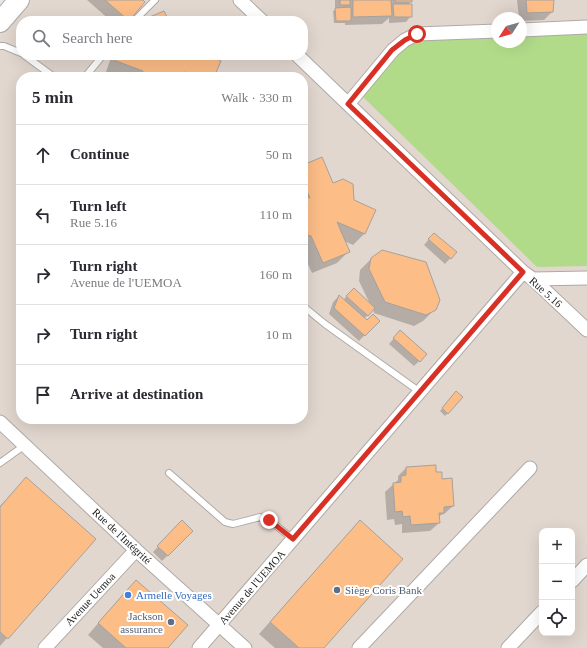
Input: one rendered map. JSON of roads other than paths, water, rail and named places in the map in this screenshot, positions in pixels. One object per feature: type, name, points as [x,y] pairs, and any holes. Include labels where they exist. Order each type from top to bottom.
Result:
[{"type":"main road","points":[[0,22],[19,0]]},
{"type":"street","points":[[240,0],[257,16]]},
{"type":"street","points":[[527,30],[587,28]]},
{"type":"street","points":[[348,104],[392,50],[405,40],[417,34],[491,31]]},
{"type":"street","name":"Rue 5.16","points":[[302,60],[528,275],[586,328]]},
{"type":"street","points":[[528,275],[587,278]]},
{"type":"street","name":"Avenue de l'UEMOA","points":[[199,648],[420,392],[528,275]]},
{"type":"street","name":"Rue de l'Intégrité","points":[[0,422],[136,550],[245,648]]},
{"type":"street","points":[[359,648],[530,468]]},
{"type":"street","name":"Avenue Uemoa","points":[[45,648],[136,550]]},
{"type":"street","points":[[575,577],[587,565]]},
{"type":"street","points":[[508,648],[539,615]]},
{"type":"lane","points":[[139,16],[154,0]]},
{"type":"lane","points":[[0,46],[16,51]]},
{"type":"lane","points":[[31,60],[47,72]]},
{"type":"lane","points":[[89,72],[99,60]]},
{"type":"lane","points":[[308,310],[420,392]]},
{"type":"lane","points":[[0,462],[25,445]]},
{"type":"lane","points":[[169,473],[225,522],[233,524],[260,517],[269,520],[293,539]]},
{"type":"place","name":"Siège Coris Bank","points":[[337,590]]},
{"type":"place","name":"Armelle Voyages","points":[[128,595]]},
{"type":"place","name":"Jackson assurance","points":[[171,622]]}]
